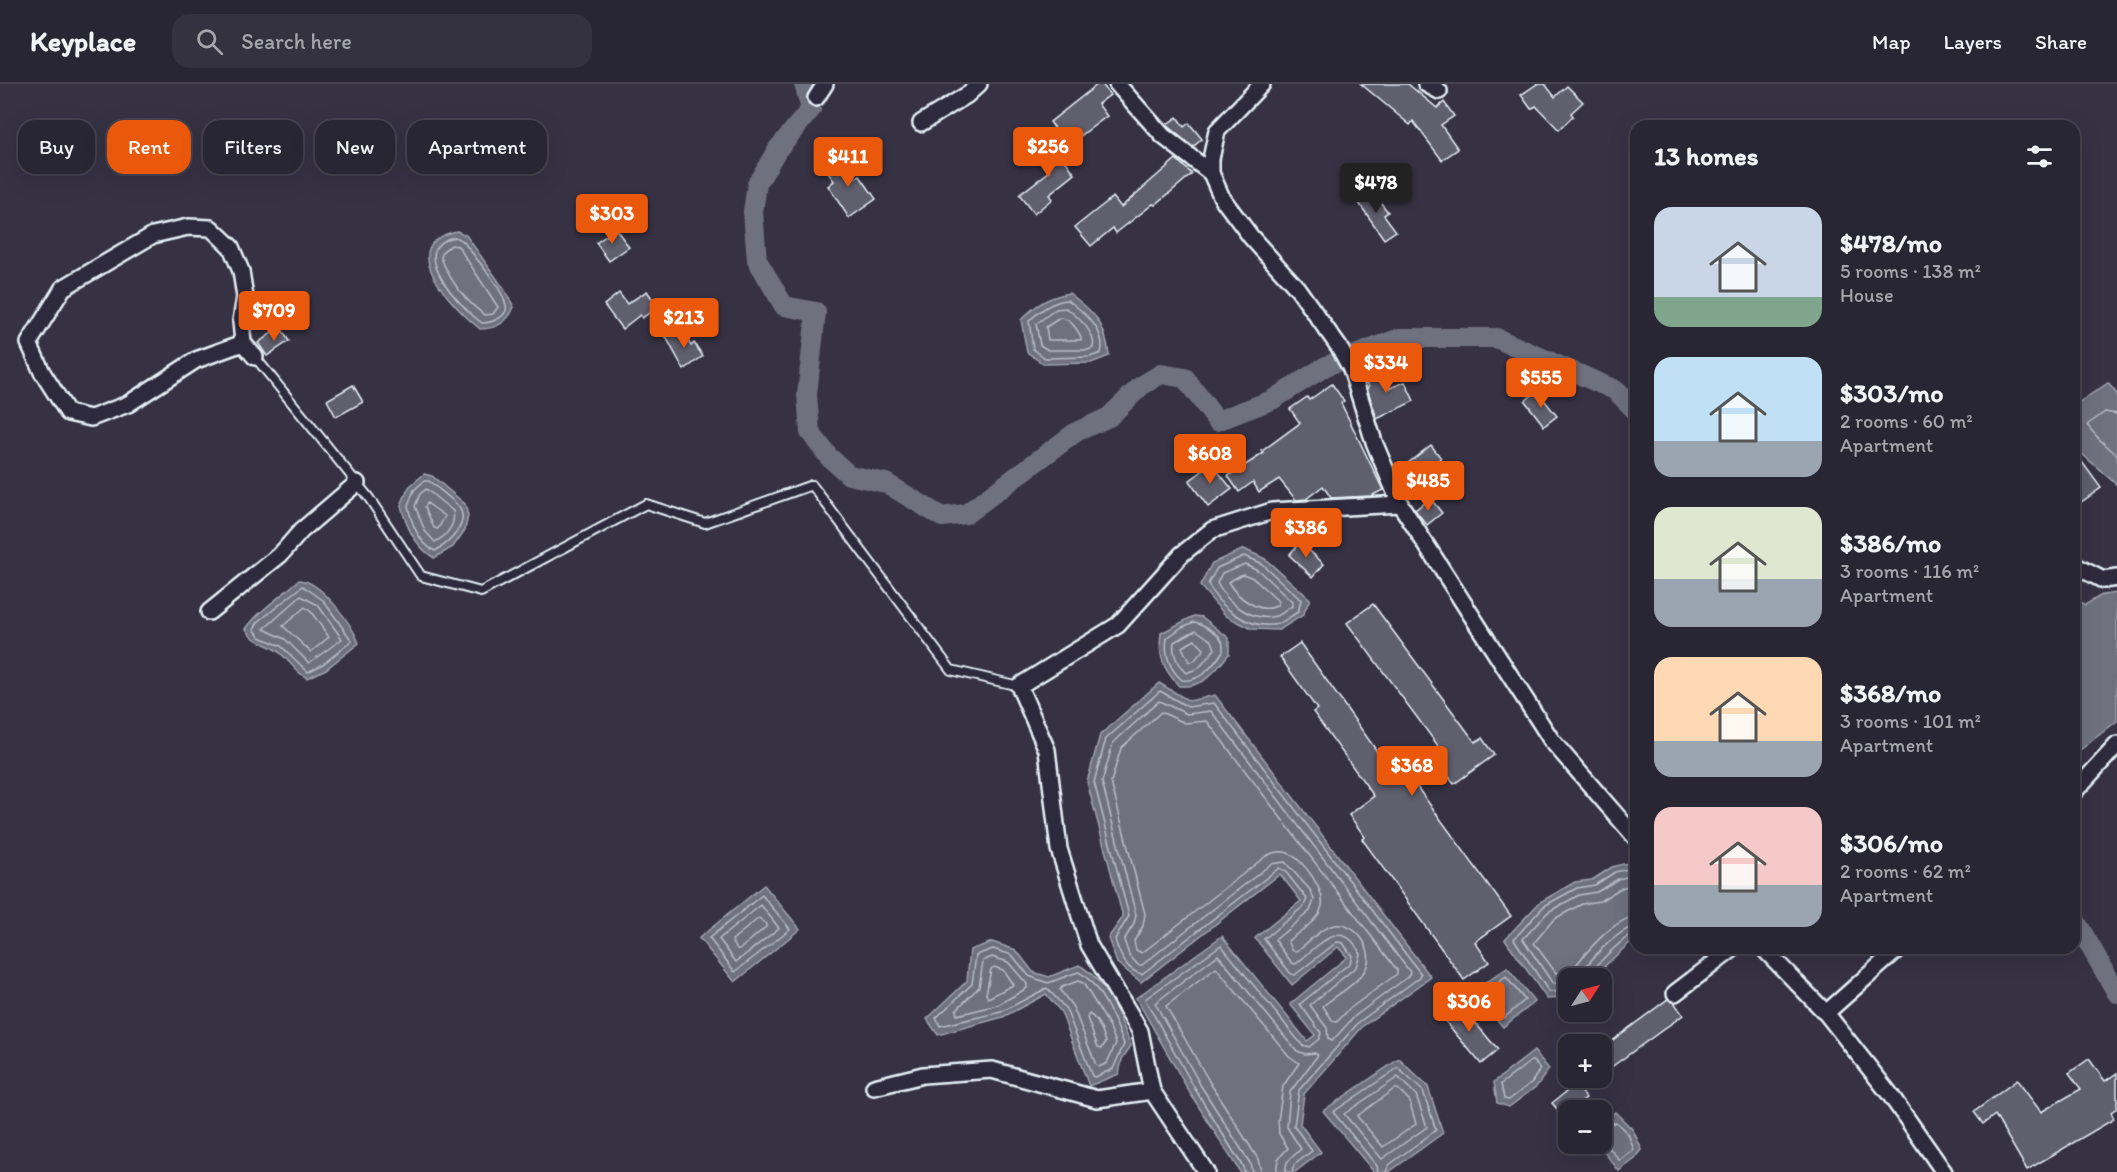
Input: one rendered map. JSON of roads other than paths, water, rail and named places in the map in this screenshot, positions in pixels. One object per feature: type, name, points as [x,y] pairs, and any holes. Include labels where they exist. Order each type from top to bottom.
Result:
[{"type":"street","points":[[816,98],[825,84]]},
{"type":"street","points":[[921,123],[967,95],[979,84]]},
{"type":"street","points":[[1117,84],[1163,136],[1211,173]]},
{"type":"street","points":[[1262,84],[1217,131],[1210,159],[1211,173],[1228,206],[1251,237],[1291,280],[1339,347],[1351,369],[1374,442],[1400,504],[1552,741],[1630,831]]},
{"type":"street","points":[[243,343],[196,360],[128,404],[91,418],[68,413],[42,372],[29,343],[63,288],[153,235],[188,227],[211,228],[231,247],[240,271],[244,297],[241,321],[243,343],[255,357]]},
{"type":"street","points":[[209,612],[280,555],[301,531],[357,483]]},
{"type":"street","points":[[1206,1172],[1152,1091],[1140,1032],[1089,945],[1059,849],[1047,750],[1019,686],[1118,625],[1182,554],[1212,530],[1272,511],[1400,504]]},
{"type":"street","points":[[2080,568],[2103,580],[2117,578]]},
{"type":"street","points":[[2080,785],[2117,745]]},
{"type":"street","points":[[1675,993],[1726,954]]},
{"type":"street","points":[[1768,954],[1826,1013],[1889,1093],[1944,1172]]},
{"type":"street","points":[[1826,1013],[1892,954]]},
{"type":"street","points":[[874,1087],[923,1075],[992,1070],[1097,1100],[1152,1091]]},
{"type":"lane","points":[[255,357],[357,483],[421,576],[481,592],[646,504],[705,523],[812,485],[951,670],[1019,686]]},
{"type":"water","points":[[457,231],[466,235],[514,307],[505,321],[491,328],[480,329],[456,307],[434,277],[428,262],[429,249],[438,238]]},
{"type":"water","points":[[1069,293],[1097,319],[1105,335],[1109,356],[1091,363],[1043,364],[1027,352],[1021,320],[1042,302]]},
{"type":"water","points":[[2108,383],[2117,394],[2117,485],[2080,451],[2080,402]]},
{"type":"water","points":[[424,474],[432,476],[465,504],[468,516],[465,530],[453,547],[434,558],[412,535],[401,505],[409,487]]},
{"type":"water","points":[[1244,549],[1265,559],[1310,599],[1303,615],[1279,630],[1252,629],[1226,616],[1200,586],[1212,563]]},
{"type":"water","points":[[299,580],[316,587],[334,604],[350,625],[359,643],[326,669],[307,678],[280,653],[256,640],[246,629],[263,610]]},
{"type":"water","points":[[2117,593],[2117,721],[2080,750],[2080,602],[2085,605],[2102,595]]},
{"type":"water","points":[[1194,616],[1202,617],[1229,638],[1229,654],[1202,682],[1179,686],[1163,662],[1160,649],[1161,633]]},
{"type":"water","points":[[1159,683],[1189,701],[1215,695],[1431,977],[1363,1026],[1304,1094],[1300,1124],[1321,1152],[1295,1172],[1240,1172],[1190,1093],[1136,998],[1222,936],[1307,1041],[1315,1035],[1290,1004],[1347,957],[1338,947],[1292,985],[1255,938],[1301,901],[1280,874],[1141,982],[1117,963],[1108,938],[1123,917],[1087,782],[1100,735]]},
{"type":"water","points":[[1630,862],[1630,943],[1603,968],[1558,968],[1558,998],[1547,999],[1505,939],[1540,902],[1575,882],[1592,880],[1612,867]]},
{"type":"water","points":[[764,885],[800,929],[735,982],[699,938]]},
{"type":"water","points":[[992,942],[1016,950],[1033,972],[1049,977],[1079,965],[1097,980],[1117,1012],[1131,1046],[1122,1059],[1119,1074],[1089,1086],[1061,1012],[1046,994],[1003,1017],[938,1035],[927,1019],[967,981],[970,950]]},
{"type":"water","points":[[1507,968],[1535,1002],[1503,1027],[1473,992]]},
{"type":"water","points":[[1534,1051],[1549,1069],[1537,1086],[1509,1107],[1497,1103],[1494,1082]]},
{"type":"water","points":[[1399,1059],[1428,1087],[1443,1133],[1389,1172],[1374,1172],[1323,1111]]},
{"type":"water","points":[[1615,1112],[1633,1130],[1642,1150],[1635,1159],[1619,1171],[1606,1154],[1612,1154],[1612,1115]]},
{"type":"waterway","points":[[804,84],[811,109],[777,150],[757,184],[753,212],[757,260],[784,306],[816,312],[807,395],[810,432],[829,457],[849,475],[886,483],[942,517],[966,514],[1076,432],[1109,417],[1141,386],[1161,374],[1185,378],[1217,421],[1272,400],[1326,366],[1400,338],[1496,338],[1615,390],[1630,405]]},
{"type":"waterway","points":[[2080,928],[2117,993]]}]
